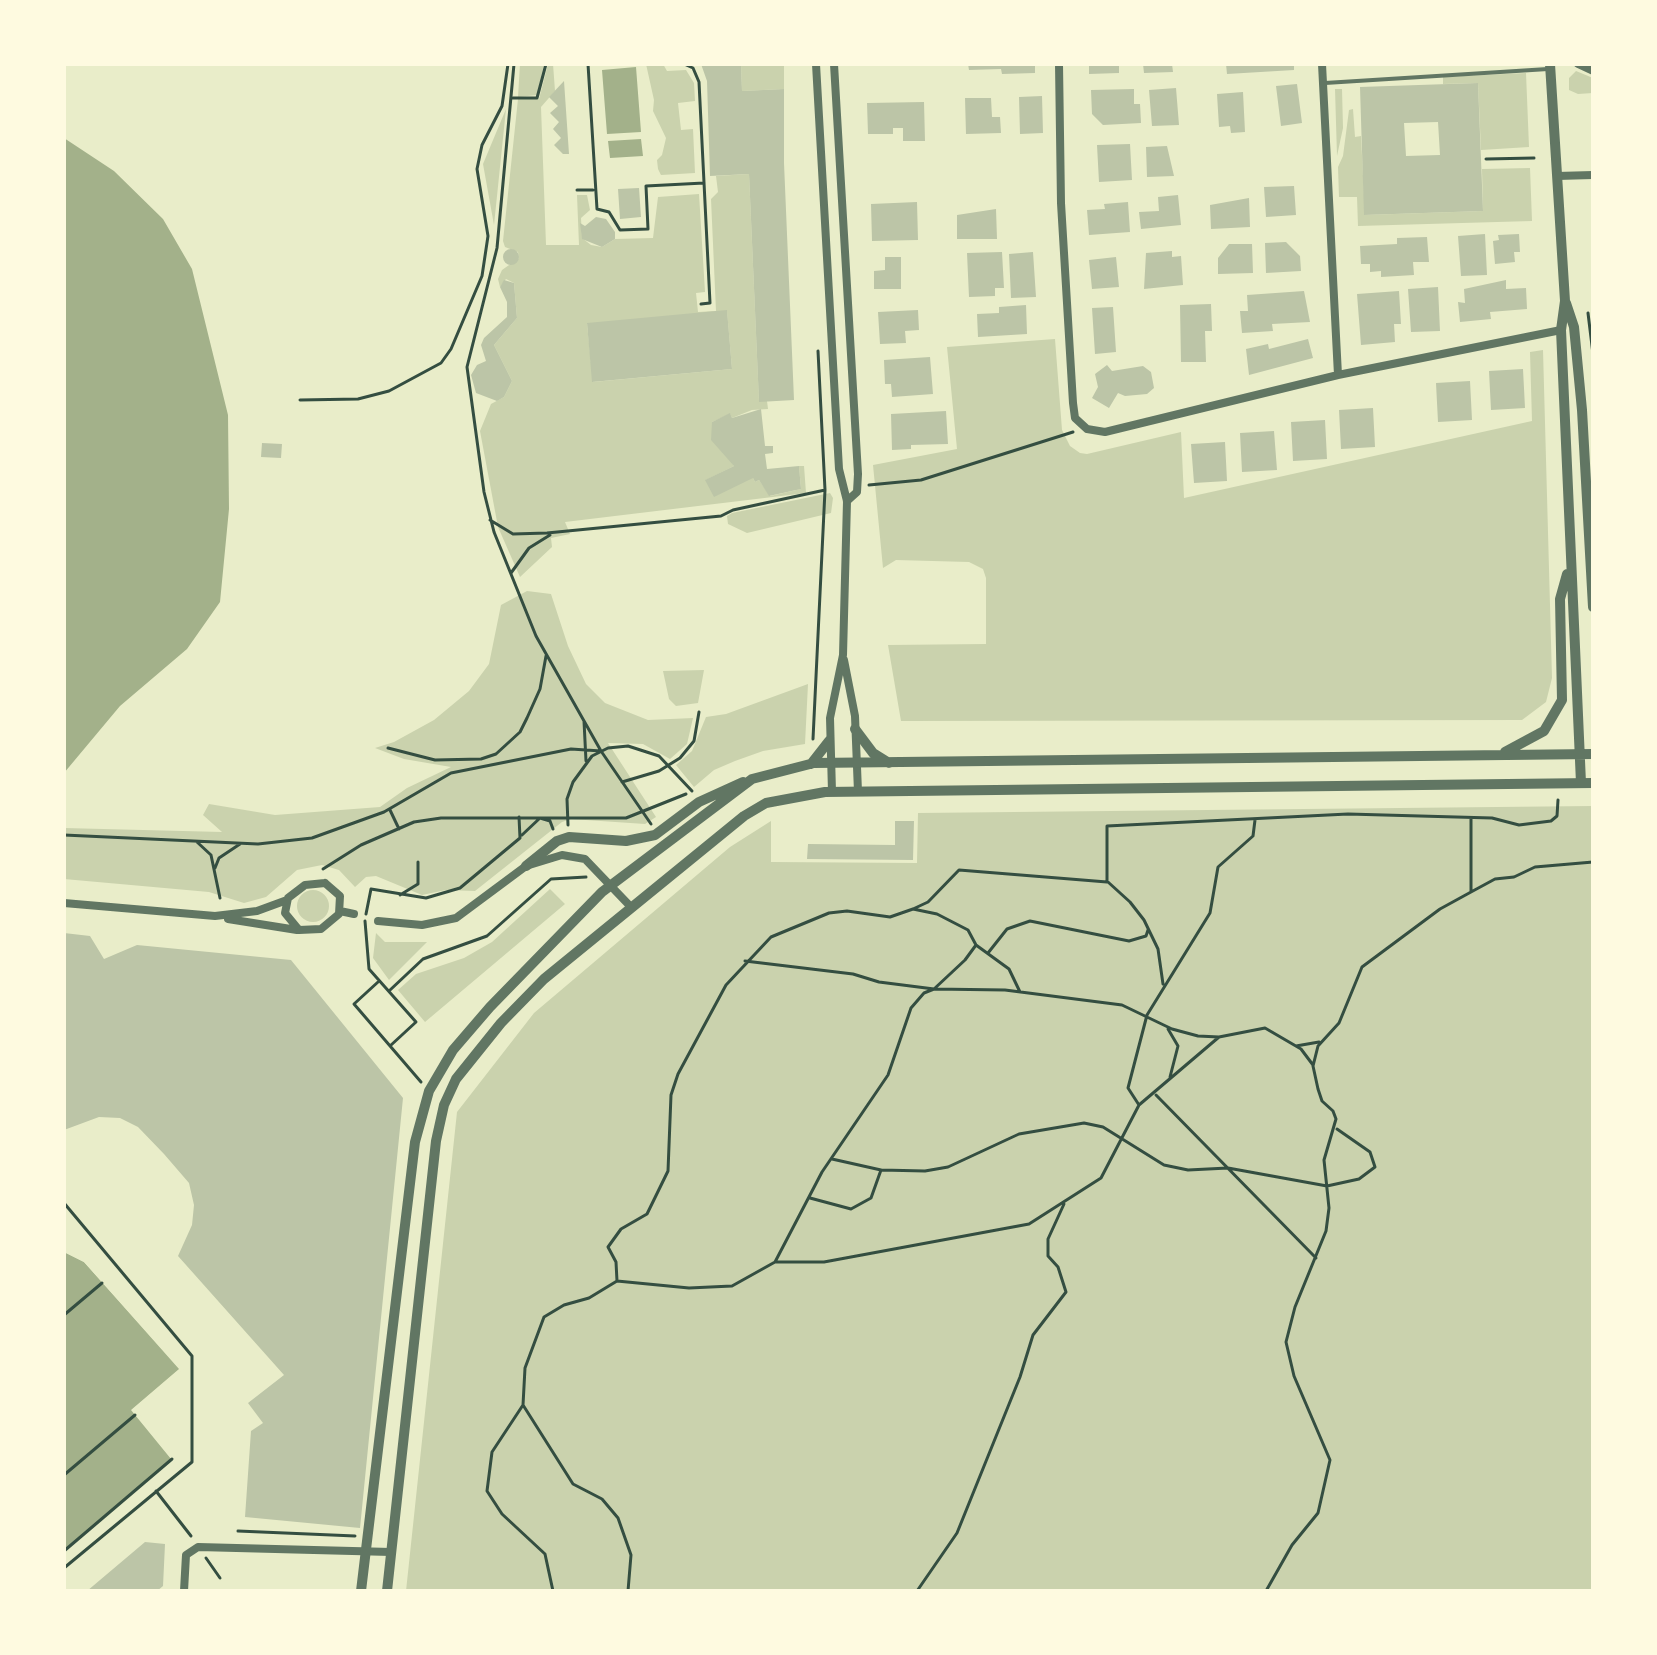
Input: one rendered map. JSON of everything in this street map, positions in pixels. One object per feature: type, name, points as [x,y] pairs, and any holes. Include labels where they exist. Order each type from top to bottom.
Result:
[{"type":"street","points":[[816,64],[839,469],[847,501],[843,655],[829,741],[832,792]]},
{"type":"street","points":[[834,64],[858,474],[857,492],[847,501]]},
{"type":"street","points":[[1059,64],[1061,203],[1073,403],[1080,425],[1105,432],[1338,375],[1561,330]]},
{"type":"street","points":[[1322,64],[1338,375]]},
{"type":"street","points":[[1578,64],[1593,71]]},
{"type":"street","points":[[387,1591],[436,1141],[444,1105],[456,1079],[501,1023],[544,979],[713,838],[755,809],[793,795],[832,792],[1587,783],[1580,754],[1569,564],[1561,330],[1565,301],[1550,66]]},
{"type":"street","points":[[1557,176],[1593,175]]},
{"type":"street","points":[[1565,301],[1574,327],[1587,409],[1593,607]]},
{"type":"street","points":[[1501,754],[1544,731],[1559,710],[1564,690],[1560,599],[1569,564]]},
{"type":"street","points":[[843,655],[855,729],[858,792]]},
{"type":"street","points":[[855,729],[873,753],[891,764]]},
{"type":"street","points":[[810,764],[829,741]]},
{"type":"street","points":[[378,921],[422,925],[456,918],[557,841],[569,837],[626,841],[655,835],[699,802],[752,779],[810,764],[1593,754]]},
{"type":"street","points":[[361,1591],[415,1142],[429,1091],[453,1050],[490,1007],[613,885],[752,779]]},
{"type":"street","points":[[526,866],[551,856],[576,855],[597,869],[630,906]]},
{"type":"street","points":[[64,903],[215,916],[299,930],[321,929],[340,911],[340,896],[325,883],[305,885],[287,900],[257,911],[215,916]]},
{"type":"street","points":[[287,900],[285,913],[299,930]]},
{"type":"street","points":[[340,911],[354,914]]},
{"type":"street","points":[[184,1591],[186,1555],[198,1547],[391,1552]]},
{"type":"lane","points":[[1323,83],[1550,66]]},
{"type":"path","points":[[300,400],[358,399],[389,391],[441,363],[451,349],[482,276],[488,220],[477,169],[482,145],[502,106],[508,64]]},
{"type":"path","points":[[514,64],[497,248],[467,377],[490,520],[546,652],[601,751],[654,827]]},
{"type":"path","points":[[512,98],[537,98],[546,64]]},
{"type":"path","points":[[588,64],[598,185],[594,190],[597,209],[609,212],[620,230],[648,229],[646,186],[704,183]]},
{"type":"path","points":[[671,64],[678,64]]},
{"type":"path","points":[[684,64],[693,68],[699,82],[710,303],[701,304]]},
{"type":"path","points":[[1486,159],[1534,158]]},
{"type":"path","points":[[577,190],[594,190]]},
{"type":"path","points":[[630,229],[630,238]]},
{"type":"path","points":[[1588,313],[1593,354]]},
{"type":"path","points":[[813,751],[825,490],[818,351]]},
{"type":"path","points":[[857,484],[921,480],[1068,436],[1080,425]]},
{"type":"path","points":[[490,520],[513,534],[562,532],[721,516],[733,510],[825,490]]},
{"type":"path","points":[[511,573],[529,548],[562,532]]},
{"type":"path","points":[[388,748],[435,760],[457,761],[489,757],[501,750],[520,732],[534,704],[544,675],[546,652]]},
{"type":"path","points":[[622,782],[670,764],[694,741],[699,712]]},
{"type":"path","points":[[583,718],[588,750],[585,765]]},
{"type":"path","points":[[64,835],[242,843],[312,838],[389,809],[439,778],[571,749],[601,751],[618,746],[643,749],[670,764],[695,790],[626,818],[441,818],[399,829],[361,845],[323,869]]},
{"type":"path","points":[[501,750],[503,763]]},
{"type":"path","points":[[568,825],[569,790],[585,765],[601,751]]},
{"type":"path","points":[[457,761],[459,772]]},
{"type":"path","points":[[1107,882],[1107,826],[1152,821],[1255,820],[1348,814],[1492,818],[1519,825],[1551,821],[1557,816],[1558,800]]},
{"type":"path","points":[[389,809],[399,829]]},
{"type":"path","points":[[519,817],[520,838]]},
{"type":"path","points":[[369,896],[371,889],[398,896],[426,898],[460,888],[540,818],[550,821],[552,832]]},
{"type":"path","points":[[1471,818],[1471,892]]},
{"type":"path","points":[[1139,1105],[1128,1088],[1147,1015],[1163,984],[1198,934],[1215,903],[1218,867],[1253,836],[1255,820]]},
{"type":"path","points":[[195,841],[207,848],[215,868],[220,898]]},
{"type":"path","points":[[215,868],[219,858],[242,843]]},
{"type":"path","points":[[398,896],[418,884],[418,862]]},
{"type":"path","points":[[1313,1066],[1318,1046],[1339,1023],[1362,967],[1440,909],[1495,879],[1514,877],[1535,867],[1593,862]]},
{"type":"path","points":[[389,991],[423,959],[487,936],[551,879],[586,877],[597,869]]},
{"type":"path","points":[[617,1281],[616,1262],[608,1247],[621,1229],[647,1214],[668,1171],[671,1095],[678,1074],[714,1006],[745,961],[771,937],[829,913],[847,911],[890,917],[913,909],[928,902],[959,870],[1107,882],[1130,902],[1148,930],[1164,969],[1163,984]]},
{"type":"path","points":[[913,909],[937,914],[968,930],[976,945],[1009,969],[1020,992]]},
{"type":"path","points":[[988,953],[1007,929],[1030,921],[1129,941],[1140,939],[1148,930]]},
{"type":"path","points":[[363,931],[369,969],[416,1022],[390,1046]]},
{"type":"path","points":[[775,1262],[832,1159],[888,1075],[911,1008],[924,993],[934,989],[974,951],[976,945]]},
{"type":"path","points":[[745,961],[853,974],[879,982],[934,989],[1020,992],[1122,1005],[1164,1025],[1198,1036],[1219,1037],[1265,1028],[1296,1046],[1313,1066],[1322,1101],[1333,1111],[1336,1128],[1324,1160],[1326,1231],[1295,1307],[1286,1342],[1294,1376],[1330,1460],[1318,1513],[1292,1545],[1266,1591]]},
{"type":"path","points":[[380,980],[354,1004],[429,1091]]},
{"type":"path","points":[[1164,1025],[1178,1046],[1170,1077]]},
{"type":"path","points":[[553,1591],[545,1554],[502,1514],[487,1491],[492,1452],[523,1405],[525,1368],[544,1317],[564,1305],[589,1298],[617,1281],[689,1288],[732,1286],[775,1262],[824,1262],[1029,1224],[1101,1178],[1123,1141],[1139,1105],[1155,1095],[1170,1077],[1219,1037]]},
{"type":"path","points":[[1296,1046],[1322,1041]]},
{"type":"path","points":[[1155,1095],[1316,1258]]},
{"type":"path","points":[[832,1159],[881,1170],[925,1171],[948,1167],[998,1141],[1053,1126],[1084,1123],[1103,1127],[1164,1165],[1188,1170],[1228,1168],[1327,1186],[1359,1179],[1375,1167],[1370,1152],[1336,1128]]},
{"type":"path","points":[[810,1198],[851,1209],[871,1198],[881,1170]]},
{"type":"path","points":[[917,1591],[957,1533],[1020,1377],[1033,1335],[1066,1292],[1058,1267],[1048,1256],[1048,1239],[1066,1201]]},
{"type":"path","points":[[64,1203],[192,1356],[192,1462],[64,1568]]},
{"type":"path","points":[[64,1315],[102,1283]]},
{"type":"path","points":[[523,1405],[573,1484],[602,1499],[618,1518],[631,1555],[628,1591]]},
{"type":"path","points":[[64,1475],[135,1415]]},
{"type":"path","points":[[64,1551],[172,1459]]},
{"type":"path","points":[[156,1491],[220,1578]]},
{"type":"path","points":[[238,1531],[367,1537]]},
{"type":"shaded area","points":[[520,64],[544,64],[537,95],[518,97]]},
{"type":"shaded area","points":[[548,64],[553,64],[555,91],[541,107],[546,245],[579,245],[577,195],[587,195],[590,210],[581,218],[582,238],[591,245],[602,247],[615,239],[653,238],[658,197],[699,194],[705,292],[696,293],[698,312],[716,311],[711,199],[718,192],[716,176],[749,174],[759,401],[767,401],[768,409],[752,410],[732,418],[730,414],[712,422],[734,466],[706,480],[753,478],[755,482],[759,480],[770,496],[801,489],[799,466],[804,466],[806,493],[565,522],[570,534],[551,538],[552,547],[520,577],[498,527],[480,431],[491,404],[504,397],[512,381],[494,345],[517,318],[514,283],[506,279],[500,287],[498,279],[502,270],[519,258],[518,252],[505,247],[503,241],[518,99],[539,99]],"holes":[[[727,311],[732,369],[593,382],[587,324]]]},
{"type":"shaded area","points":[[646,64],[663,64],[667,71],[686,70],[694,83],[695,101],[678,103],[681,130],[693,129],[695,173],[661,175],[658,169],[657,160],[662,155],[666,138],[653,111],[654,100]]},
{"type":"shaded area","points":[[741,64],[784,64],[784,89],[742,91]]},
{"type":"shaded area","points":[[636,67],[641,132],[607,134],[602,70]]},
{"type":"shaded area","points":[[1576,71],[1593,78],[1593,93],[1578,94],[1569,90],[1569,78]]},
{"type":"shaded area","points":[[1526,73],[1529,147],[1481,150],[1478,83],[1443,84],[1443,77]]},
{"type":"shaded area","points":[[1335,89],[1342,89],[1343,128],[1337,156]]},
{"type":"shaded area","points":[[506,109],[494,225],[483,164]]},
{"type":"shaded area","points":[[1353,109],[1355,137],[1361,136],[1365,215],[1483,211],[1482,169],[1530,168],[1532,221],[1358,226],[1357,197],[1339,197],[1338,167],[1343,156],[1349,110]]},
{"type":"shaded area","points":[[64,138],[114,171],[163,219],[192,269],[228,415],[229,509],[220,602],[187,649],[120,706],[64,773]]},
{"type":"shaded area","points":[[641,139],[643,156],[610,158],[608,141]]},
{"type":"shaded area","points":[[1055,339],[1062,430],[1070,446],[1087,454],[1181,432],[1184,498],[1532,421],[1530,352],[1543,350],[1552,678],[1546,702],[1522,720],[901,721],[888,645],[986,644],[986,578],[983,569],[969,562],[896,560],[883,568],[873,465],[957,449],[947,347]]},
{"type":"shaded area","points":[[830,493],[833,498],[831,513],[747,533],[728,524],[727,516],[732,513]]},
{"type":"shaded area","points":[[527,591],[551,594],[568,646],[586,684],[605,703],[648,720],[693,718],[687,744],[670,759],[643,744],[608,743],[656,817],[645,824],[571,819],[562,822],[475,891],[446,890],[422,895],[376,876],[366,877],[355,887],[339,870],[322,865],[297,870],[266,897],[244,903],[209,892],[64,879],[64,828],[222,832],[203,815],[209,804],[275,815],[380,807],[407,788],[451,767],[404,759],[375,748],[394,742],[434,720],[469,691],[489,664],[501,605]]},
{"type":"shaded area","points":[[704,670],[698,703],[676,706],[669,699],[663,671]]},
{"type":"shaded area","points":[[808,684],[805,744],[763,751],[735,761],[714,770],[694,787],[676,765],[692,751],[706,717],[726,714]]},
{"type":"shaded area","points":[[1593,806],[1593,1591],[406,1591],[457,1112],[534,1013],[730,847],[771,821],[771,862],[917,863],[918,813]]},
{"type":"shaded area","points":[[550,889],[565,904],[425,1022],[398,990],[416,974],[464,958],[492,942]]},
{"type":"shaded area","points":[[313,890],[325,894],[329,906],[325,918],[313,922],[301,918],[297,906],[301,894]]},
{"type":"shaded area","points":[[376,933],[385,942],[427,942],[389,980],[373,958]]},
{"type":"shaded area","points":[[64,1252],[84,1262],[180,1369],[132,1410],[172,1459],[64,1551]]},
{"type":"pier","points":[[65,1248],[86,1259],[184,1369],[137,1411],[175,1461],[64,1555],[64,1551],[171,1459],[131,1410],[179,1369],[84,1262],[64,1252]]},
{"type":"building","points":[[701,64],[741,64],[742,91],[784,89],[794,400],[759,402],[749,174],[710,176],[707,81]]},
{"type":"building","points":[[968,64],[1035,64],[1035,73],[1002,74],[1001,69],[969,70]]},
{"type":"building","points":[[1089,64],[1119,64],[1119,73],[1089,74]]},
{"type":"building","points":[[1143,64],[1172,64],[1173,72],[1144,73]]},
{"type":"building","points":[[1226,64],[1294,64],[1294,70],[1227,74]]},
{"type":"building","points":[[564,81],[569,154],[563,154],[554,145],[561,138],[553,129],[559,122],[550,113],[558,106],[549,97]]},
{"type":"building","points":[[1478,83],[1483,211],[1364,215],[1360,87]],"holes":[[[1438,122],[1440,155],[1406,156],[1404,123]]]},
{"type":"building","points":[[1297,84],[1302,123],[1281,126],[1276,86]]},
{"type":"building","points":[[1176,88],[1179,125],[1152,126],[1149,90]]},
{"type":"building","points":[[1134,89],[1134,104],[1140,104],[1141,123],[1103,125],[1092,114],[1091,90]]},
{"type":"building","points":[[1243,92],[1245,132],[1231,133],[1230,126],[1219,127],[1217,94]]},
{"type":"building","points":[[1042,96],[1043,133],[1020,134],[1019,97]]},
{"type":"building","points":[[965,98],[991,98],[992,117],[1000,117],[1001,133],[966,134]]},
{"type":"building","points":[[924,102],[925,141],[903,141],[903,128],[893,128],[893,134],[868,134],[867,103]]},
{"type":"building","points":[[1130,144],[1132,180],[1099,182],[1097,145]]},
{"type":"building","points":[[1167,146],[1174,176],[1147,177],[1146,147]]},
{"type":"building","points":[[1294,186],[1296,215],[1266,217],[1264,187]]},
{"type":"building","points":[[639,188],[641,217],[620,219],[618,189]]},
{"type":"building","points":[[1178,195],[1181,225],[1141,229],[1139,212],[1159,211],[1158,197]]},
{"type":"building","points":[[1249,198],[1250,227],[1211,229],[1210,205]]},
{"type":"building","points":[[917,202],[918,240],[872,241],[871,204]]},
{"type":"building","points":[[1128,202],[1130,232],[1089,235],[1087,210],[1105,209],[1104,204]]},
{"type":"building","points":[[996,209],[997,239],[957,239],[957,215]]},
{"type":"building","points":[[596,217],[606,219],[615,232],[615,239],[602,247],[582,239],[580,223],[585,226]]},
{"type":"building","points":[[1485,234],[1487,275],[1461,276],[1458,236]]},
{"type":"building","points":[[1519,234],[1520,252],[1514,252],[1515,262],[1495,264],[1493,241],[1499,240],[1498,235]]},
{"type":"building","points":[[1427,237],[1429,262],[1413,262],[1414,275],[1381,277],[1381,271],[1370,272],[1370,264],[1361,264],[1360,246],[1397,244],[1397,238]]},
{"type":"building","points":[[1286,242],[1300,256],[1301,271],[1266,273],[1265,243]]},
{"type":"building","points":[[1229,244],[1252,244],[1253,273],[1218,274],[1218,258]]},
{"type":"building","points":[[508,249],[514,249],[519,257],[517,263],[508,265],[503,260],[503,254]]},
{"type":"building","points":[[1172,251],[1172,257],[1181,256],[1183,285],[1144,289],[1146,253]]},
{"type":"building","points":[[1002,252],[1004,288],[995,288],[995,296],[969,297],[967,253]]},
{"type":"building","points":[[1033,252],[1036,297],[1011,298],[1009,254]]},
{"type":"building","points":[[885,257],[901,257],[901,289],[874,289],[874,271],[885,270]]},
{"type":"building","points":[[1116,257],[1119,287],[1092,289],[1089,260]]},
{"type":"building","points":[[504,280],[514,283],[517,318],[494,345],[512,381],[504,397],[497,401],[476,393],[471,375],[477,365],[486,361],[481,345],[484,338],[507,317],[507,302],[500,287]]},
{"type":"building","points":[[1506,280],[1506,289],[1526,288],[1527,309],[1490,312],[1491,319],[1460,322],[1458,302],[1465,303],[1464,289]]},
{"type":"building","points":[[1438,287],[1440,331],[1411,332],[1408,289]]},
{"type":"building","points":[[1304,291],[1310,322],[1272,324],[1273,331],[1242,333],[1240,311],[1248,311],[1247,295]]},
{"type":"building","points":[[1399,291],[1401,324],[1394,324],[1395,342],[1361,345],[1357,294]]},
{"type":"building","points":[[1211,304],[1212,331],[1205,331],[1206,362],[1181,362],[1180,305]]},
{"type":"building","points":[[1026,305],[1027,334],[978,337],[977,314],[999,313],[999,307]]},
{"type":"building","points":[[1113,307],[1116,352],[1095,354],[1092,308]]},
{"type":"building","points":[[727,310],[732,369],[592,382],[587,323]]},
{"type":"building","points":[[918,310],[919,330],[905,331],[906,343],[880,344],[878,312]]},
{"type":"building","points":[[1308,339],[1313,358],[1249,375],[1246,349],[1268,344],[1269,349]]},
{"type":"building","points":[[930,357],[933,394],[892,397],[891,384],[885,384],[884,360]]},
{"type":"building","points":[[1107,365],[1112,371],[1143,366],[1151,372],[1154,388],[1147,394],[1125,396],[1118,393],[1109,408],[1092,398],[1098,387],[1095,374]]},
{"type":"building","points":[[1523,369],[1525,408],[1491,410],[1489,371]]},
{"type":"building","points":[[1470,381],[1472,420],[1438,422],[1436,383]]},
{"type":"building","points":[[1373,408],[1375,447],[1341,449],[1339,410]]},
{"type":"building","points":[[761,409],[765,446],[773,446],[773,453],[765,454],[767,469],[799,466],[801,489],[769,496],[759,480],[755,482],[753,478],[714,497],[705,480],[734,466],[711,440],[712,422],[730,413],[732,418]]},
{"type":"building","points":[[946,411],[948,444],[911,445],[911,449],[892,450],[891,414]]},
{"type":"building","points":[[1325,420],[1327,459],[1293,461],[1291,422]]},
{"type":"building","points":[[1274,431],[1277,470],[1242,472],[1240,433]]},
{"type":"building","points":[[1225,442],[1227,481],[1194,483],[1191,444]]},
{"type":"building","points":[[262,443],[282,444],[281,458],[261,457]]},
{"type":"building","points":[[895,821],[914,821],[913,860],[807,859],[808,844],[895,845]]},
{"type":"building","points":[[64,933],[90,936],[104,959],[137,945],[291,960],[403,1098],[360,1528],[245,1517],[251,1431],[263,1423],[248,1403],[284,1375],[178,1256],[192,1225],[194,1205],[189,1183],[164,1154],[138,1127],[120,1118],[99,1117],[64,1130]]},
{"type":"building","points":[[145,1542],[165,1544],[163,1586],[157,1591],[87,1591]]}]
